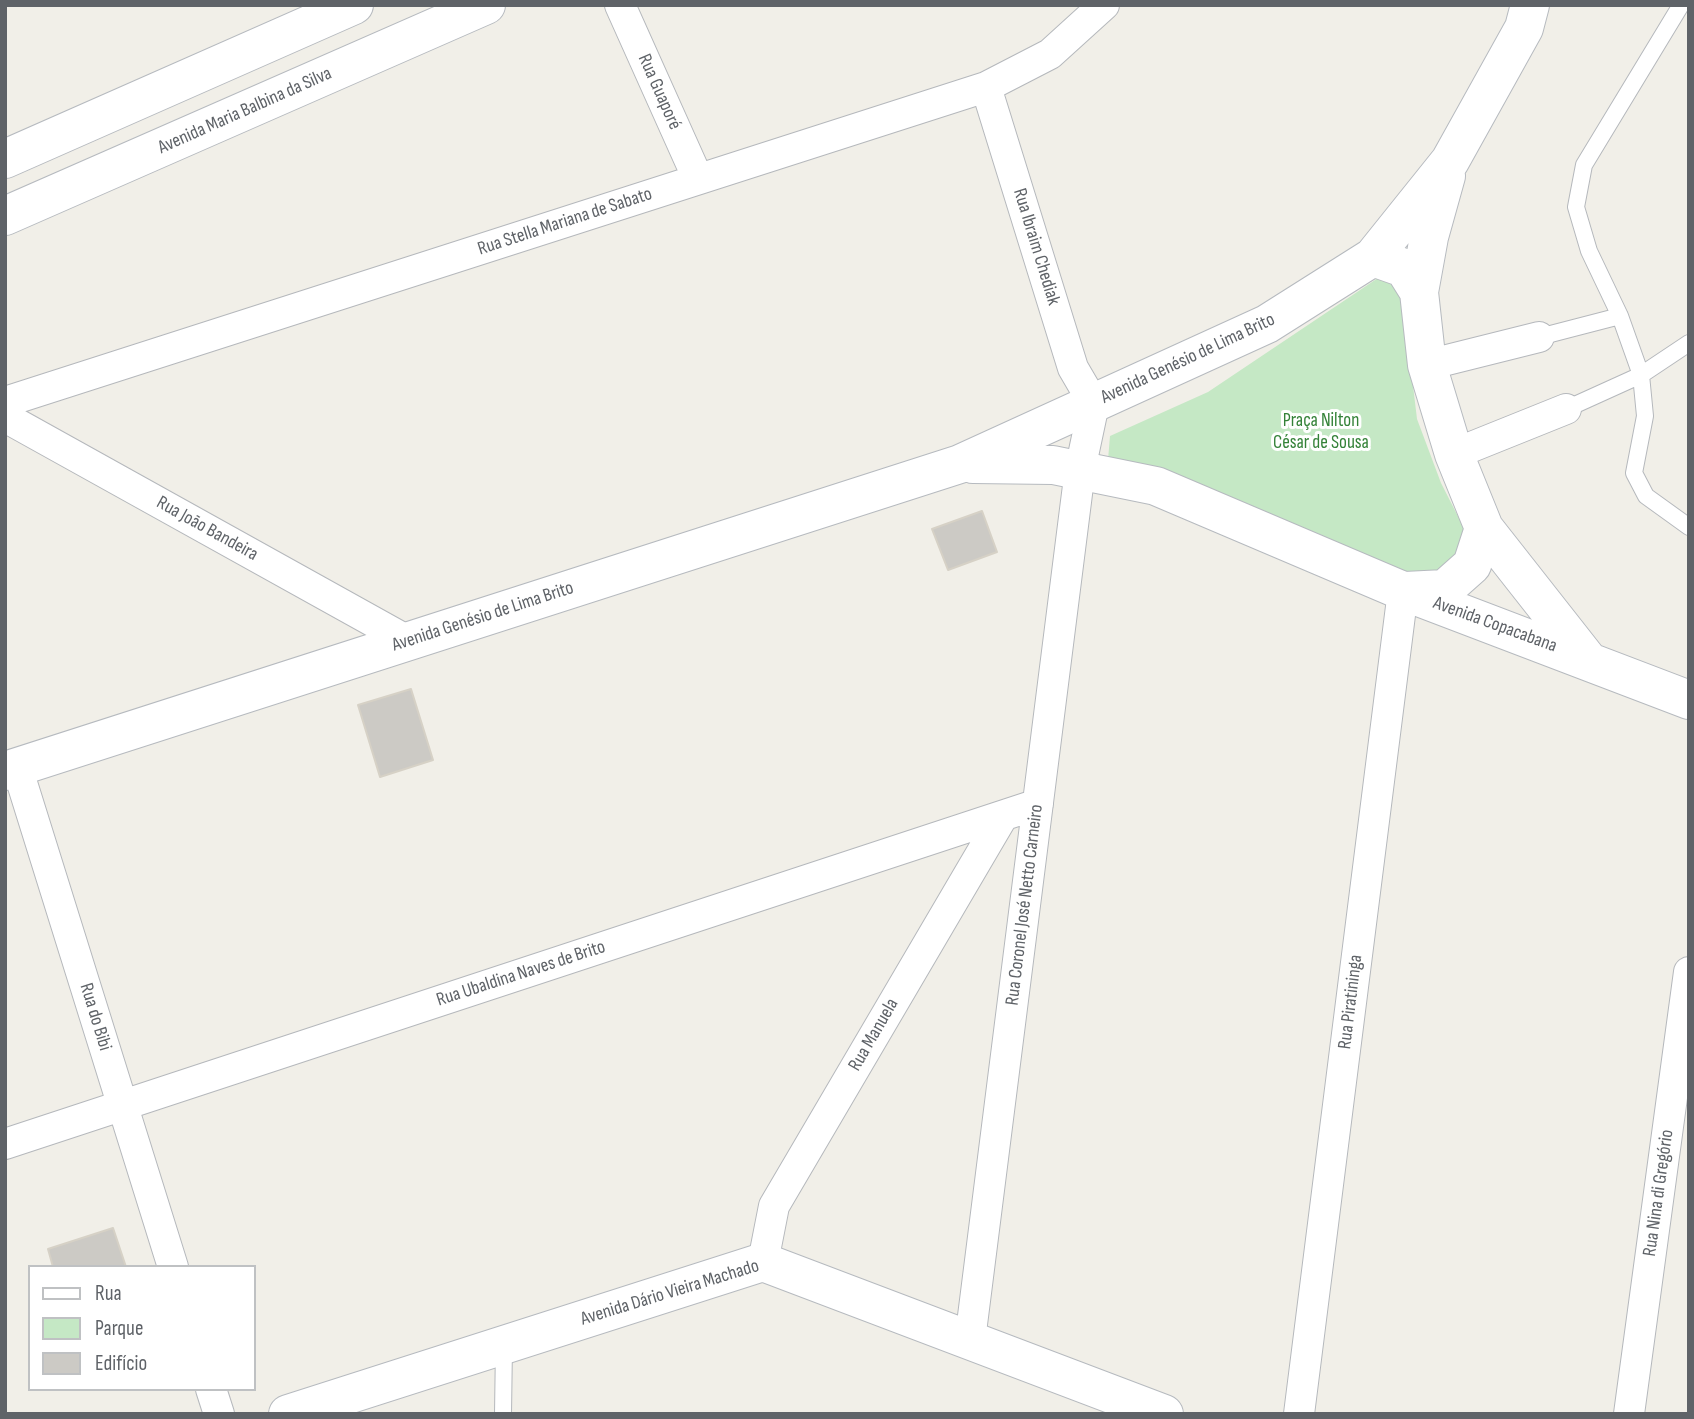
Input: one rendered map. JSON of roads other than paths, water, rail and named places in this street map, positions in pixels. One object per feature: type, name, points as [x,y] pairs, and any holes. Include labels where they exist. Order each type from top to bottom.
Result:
[{"type":"street","points":[[5,159],[354,5]]},
{"type":"street","name":"Avenida Maria Balbina da Silva","points":[[5,216],[486,5]]},
{"type":"street","name":"Rua Guaporé","points":[[620,5],[698,179]]},
{"type":"street","name":"Rua Stella Mariana de Sabato","points":[[5,402],[986,87],[1050,54],[1104,5]]},
{"type":"street","name":"Avenida Genésio de Lima Brito","points":[[11,769],[961,464],[1267,324],[1373,257],[1450,160],[1524,28],[1530,5]]},
{"type":"street","name":"Rua Ibraim Chediak","points":[[986,87],[1073,368],[1094,404]]},
{"type":"street","name":"Avenida Genésio de Lima Brito","points":[[1450,160],[1429,237],[1419,292],[1427,365],[1454,454]]},
{"type":"street","points":[[1373,257],[1404,268],[1419,292]]},
{"type":"street","points":[[1427,365],[1539,337]]},
{"type":"street","name":"Rua Coronel José Netto Carneiro","points":[[970,1340],[1080,470],[1094,404]]},
{"type":"street","points":[[1454,454],[1566,409]]},
{"type":"street","name":"Rua João Bandeira","points":[[5,417],[408,641]]},
{"type":"street","name":"Avenida Copacabana","points":[[1454,454],[1484,528],[1587,659]]},
{"type":"street","name":"Avenida Genésio de Lima Brito","points":[[961,464],[1053,465],[1118,477]]},
{"type":"street","name":"Avenida Copacabana","points":[[1118,477],[1156,485],[1403,591],[1689,700]]},
{"type":"street","points":[[1403,591],[1445,590],[1472,565],[1484,528]]},
{"type":"street","name":"Rua Piratininga","points":[[1299,1414],[1403,591]]},
{"type":"street","name":"Rua do Bibi","points":[[11,769],[172,1265]]},
{"type":"street","name":"Rua Ubaldina Naves de Brito","points":[[5,1144],[1038,804]]},
{"type":"street","name":"Rua Manuela","points":[[763,1262],[774,1206],[1003,816]]},
{"type":"street","name":"Rua Nina di Gregório","points":[[1629,1414],[1689,972]]},
{"type":"street","name":"Avenida Dário Vieira Machado","points":[[288,1414],[763,1262],[1164,1414]]},
{"type":"street","points":[[212,1391],[219,1414]]},
{"type":"lane","points":[[1681,5],[1584,165],[1576,207],[1589,251],[1620,316],[1641,375],[1645,416],[1634,473],[1646,496],[1689,527]]},
{"type":"lane","points":[[1539,337],[1620,316]]},
{"type":"lane","points":[[1566,409],[1641,375],[1689,343]]},
{"type":"lane","points":[[503,1414],[504,1345]]},
{"type":"park label","name":"Praça Nilton César de Sousa","points":[[1321,432]]}]
